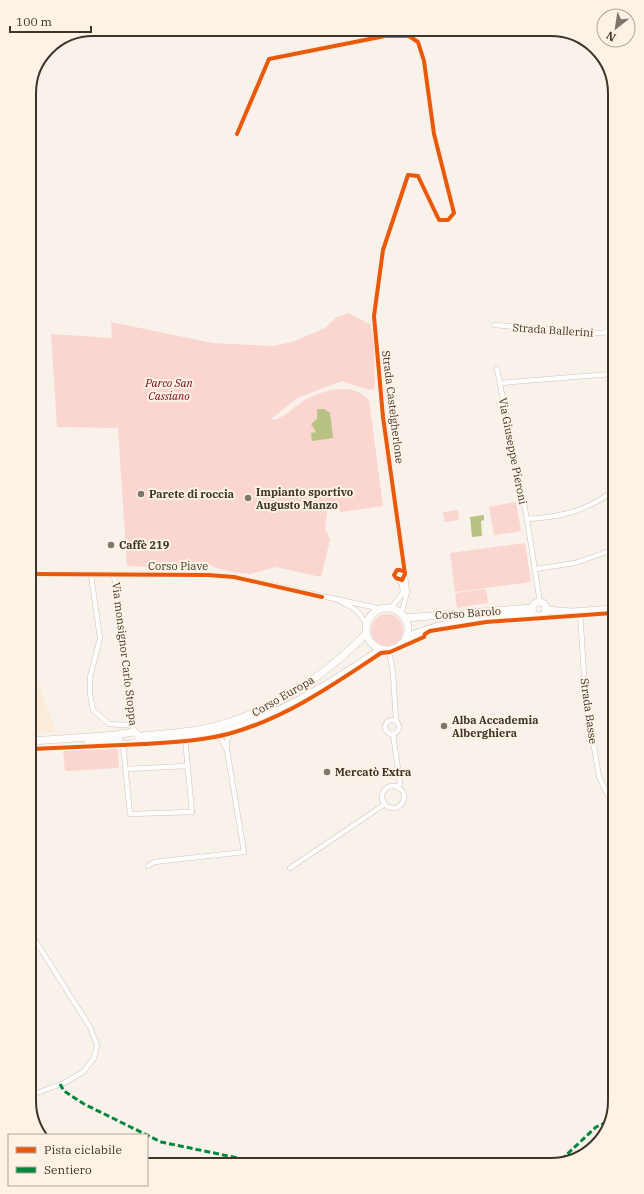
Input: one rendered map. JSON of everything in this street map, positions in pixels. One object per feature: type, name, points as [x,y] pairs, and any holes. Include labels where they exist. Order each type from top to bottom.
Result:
[{"type":"main road","points":[[540,603],[544,605],[546,610],[542,615],[533,611],[534,604],[540,603]]},
{"type":"main road","points":[[382,609],[390,609],[402,616],[407,628],[406,638],[398,647],[386,650],[372,644],[366,634],[366,625],[372,615],[382,609]]},
{"type":"main road","points":[[546,610],[580,611],[608,609]]},
{"type":"main road","name":"Corso Barolo","points":[[402,616],[533,611]]},
{"type":"main road","name":"Corso Barolo","points":[[406,638],[426,629],[458,622],[533,611]]},
{"type":"main road","name":"Corso Europa","points":[[137,736],[200,730],[255,713],[312,681],[366,634]]},
{"type":"main road","name":"Corso Europa","points":[[137,736],[184,738],[232,727],[286,707],[378,651],[386,650]]},
{"type":"main road","points":[[36,741],[120,740],[134,743],[137,736]]},
{"type":"main road","points":[[36,746],[120,740],[137,736]]},
{"type":"street","name":"Strada Castelgherlone","points":[[237,134],[269,59],[385,36],[409,36],[418,42],[424,60],[434,134],[454,213],[448,220],[439,220],[418,176],[408,175],[382,257],[374,316],[383,418],[402,557]]},
{"type":"street","name":"Strada Ballerini","points":[[494,325],[593,333],[608,331]]},
{"type":"street","name":"Via Giuseppe Pieroni","points":[[497,369],[527,519],[540,603]]},
{"type":"street","name":"Via Giuseppe Pieroni","points":[[500,384],[608,374]]},
{"type":"street","name":"Via Giuseppe Pieroni","points":[[527,519],[558,516],[578,511],[594,504],[608,495]]},
{"type":"street","points":[[535,569],[575,563],[608,551]]},
{"type":"street","points":[[390,609],[403,593],[402,584],[394,575],[399,570],[402,557]]},
{"type":"street","points":[[402,557],[407,592],[402,616]]},
{"type":"street","points":[[399,570],[405,574]]},
{"type":"street","name":"Corso Piave","points":[[36,574],[208,575],[234,577],[333,600]]},
{"type":"street","points":[[398,580],[404,579],[405,574]]},
{"type":"street","points":[[91,575],[100,638],[90,677],[90,694],[93,710],[109,724],[134,724]]},
{"type":"street","name":"Via monsignor Carlo Stoppa","points":[[114,575],[134,724],[137,736]]},
{"type":"street","points":[[333,600],[352,602],[382,609]]},
{"type":"street","points":[[333,600],[351,606],[361,614],[366,625]]},
{"type":"street","name":"Strada Basse","points":[[580,611],[586,691],[599,777],[608,795]]},
{"type":"street","points":[[386,650],[393,673],[396,720],[399,728],[397,732],[393,734]]},
{"type":"street","points":[[393,734],[387,732],[385,726],[389,720],[396,720]]},
{"type":"street","points":[[148,866],[154,862],[244,852],[227,750],[227,740],[232,727]]},
{"type":"street","points":[[211,733],[221,739],[227,750]]},
{"type":"street","points":[[393,734],[400,783],[398,787]]},
{"type":"street","points":[[120,740],[126,769],[130,814],[192,812],[184,738]]},
{"type":"street","points":[[126,769],[187,766]]},
{"type":"street","points":[[392,786],[398,787],[403,792],[403,803],[394,808],[385,804],[382,796],[385,790],[392,786]]},
{"type":"street","points":[[290,868],[385,804]]},
{"type":"street","points":[[36,942],[90,1027],[97,1046],[94,1058],[83,1072],[64,1083],[36,1093]]},
{"type":"shaded area","points":[[318,409],[324,409],[330,413],[333,438],[312,441],[311,433],[316,432],[311,424],[317,419]]},
{"type":"shaded area","points":[[484,515],[484,520],[481,521],[482,536],[472,537],[470,517]]},
{"type":"shaded area","points":[[37,681],[56,732],[36,734]]},
{"type":"green space","name":"Parco San Cassiano","points":[[349,313],[371,325],[374,343],[375,389],[369,390],[342,381],[297,398],[270,420],[282,417],[307,399],[325,392],[344,389],[354,390],[369,400],[383,506],[340,512],[338,506],[328,506],[325,529],[330,540],[321,577],[276,567],[250,574],[232,572],[216,568],[205,562],[188,569],[127,566],[118,428],[57,427],[51,334],[112,338],[111,322],[212,343],[273,346],[295,341],[325,328],[337,317]]},
{"type":"green space","points":[[516,502],[521,531],[494,535],[489,507]]},
{"type":"green space","points":[[458,510],[459,520],[445,522],[443,512]]},
{"type":"green space","points":[[525,543],[531,582],[455,592],[450,553]]},
{"type":"green space","points":[[486,589],[488,603],[457,608],[455,593]]},
{"type":"green space","points":[[384,614],[390,614],[400,621],[403,630],[402,636],[396,643],[390,646],[384,646],[374,639],[371,633],[371,627],[378,617]]},
{"type":"green space","points":[[118,749],[119,768],[65,771],[63,751]]},
{"type":"marked path","points":[[60,1084],[64,1091],[84,1104],[145,1134]]},
{"type":"marked path","points":[[565,1156],[596,1127],[603,1124]]},
{"type":"marked path","points":[[148,1136],[161,1142],[238,1158]]},
{"type":"cycle path","points":[[237,134],[269,59],[385,36],[409,36],[418,42],[424,61],[434,134],[454,213],[448,220],[439,220],[418,176],[408,175],[383,250],[374,316],[383,417],[405,574],[402,580],[396,578],[394,575],[397,570],[400,570],[405,572]]},
{"type":"cycle path","points":[[36,574],[208,575],[234,577],[322,597]]},
{"type":"cycle path","points":[[36,749],[176,742],[228,734],[269,720],[308,700],[381,653],[390,652],[424,637],[425,634],[430,631],[486,622],[608,613]]},
{"type":"place","name":"Parete di roccia","points":[[141,494]]},
{"type":"place","name":"Impianto sportivo Augusto Manzo","points":[[248,498]]},
{"type":"place","name":"Caffè 219","points":[[111,545]]},
{"type":"place","name":"Alba Accademia Alberghiera","points":[[444,726]]},
{"type":"place","name":"Mercatò Extra","points":[[327,772]]}]
